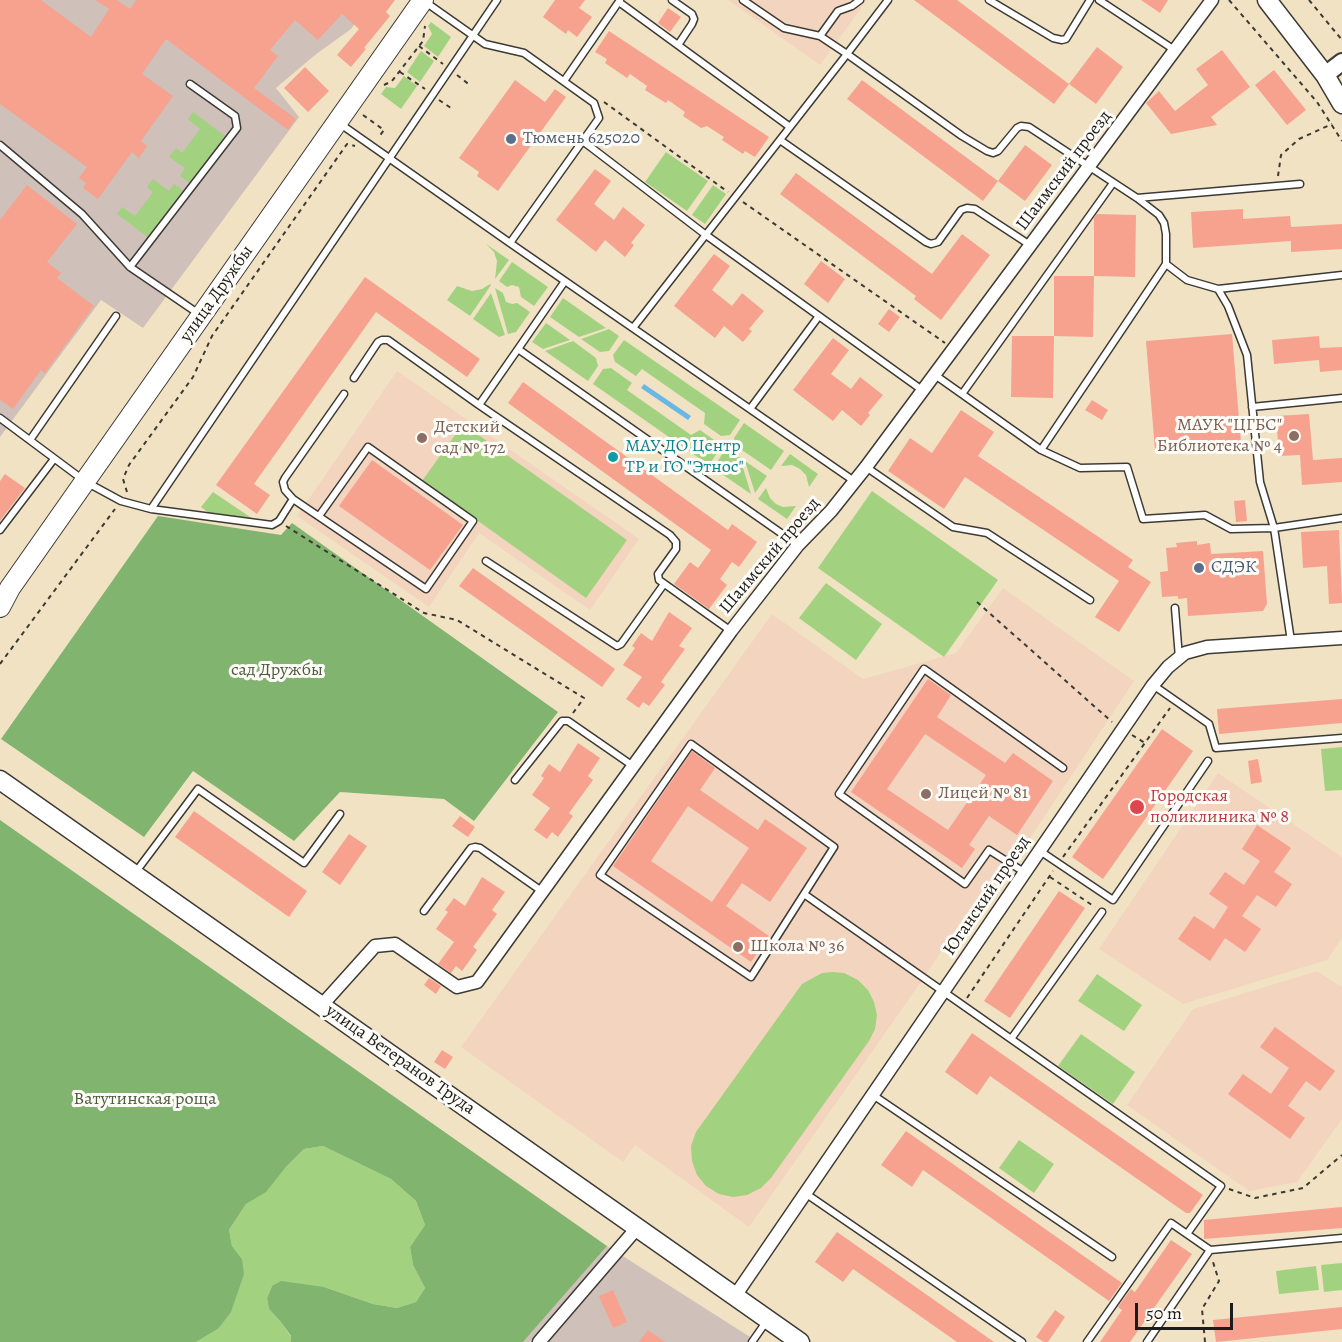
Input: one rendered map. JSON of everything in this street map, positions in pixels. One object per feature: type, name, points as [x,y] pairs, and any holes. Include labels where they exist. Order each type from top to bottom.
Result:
[{"type":"main road","points":[[1267,0],[1326,75],[1342,104]]},
{"type":"main road","name":"улица Дружбы","points":[[0,607],[5,592],[86,482],[336,121],[428,4]]},
{"type":"main road","name":"улица Ветеранов Труда","points":[[0,780],[800,1342]]},
{"type":"street","name":"Шаимский проезд","points":[[322,1005],[375,946],[395,944],[456,987],[477,982],[731,631],[798,544],[831,511],[867,467],[1212,0]]},
{"type":"street","points":[[1326,75],[1342,62]]},
{"type":"street","name":"Юганский проезд","points":[[735,1296],[1153,685],[1168,667],[1185,653],[1207,647],[1342,638]]},
{"type":"street","points":[[539,1342],[637,1228]]},
{"type":"lane","points":[[151,509],[497,0]]},
{"type":"lane","points":[[672,0],[692,14],[694,19],[678,45]]},
{"type":"lane","points":[[743,0],[784,28],[820,36],[962,136],[987,151],[993,153],[998,151],[1017,128],[1025,126],[1137,198],[1159,215],[1164,223],[1166,234],[1166,264],[1041,450]]},
{"type":"lane","points":[[820,36],[838,11],[860,0]]},
{"type":"lane","points":[[633,328],[888,0]]},
{"type":"lane","points":[[990,0],[1053,38],[1062,40],[1066,39],[1090,0]]},
{"type":"lane","points":[[1099,0],[1176,51]]},
{"type":"lane","points":[[564,81],[619,1],[790,126]]},
{"type":"lane","points":[[428,4],[485,44],[524,53],[594,103],[599,118],[510,243]]},
{"type":"lane","points":[[129,267],[237,128],[235,116],[190,84]]},
{"type":"lane","points":[[336,121],[855,482]]},
{"type":"lane","points":[[780,140],[926,242],[931,244],[938,242],[961,210],[967,208],[975,209],[1030,246]]},
{"type":"lane","points":[[584,142],[706,235],[922,390]]},
{"type":"lane","points":[[0,145],[82,214],[129,267],[202,316]]},
{"type":"lane","points":[[962,394],[1113,183]]},
{"type":"lane","points":[[1137,198],[1300,184]]},
{"type":"lane","points":[[1166,264],[1187,280],[1218,289],[1342,275]]},
{"type":"lane","points":[[479,405],[565,280]]},
{"type":"lane","points":[[1218,289],[1231,312],[1247,355],[1260,482],[1274,528],[1291,640]]},
{"type":"lane","points":[[30,440],[116,316]]},
{"type":"lane","points":[[750,409],[819,316]]},
{"type":"lane","points":[[354,378],[378,342],[388,340],[670,535],[676,542],[676,549],[658,574],[659,580],[731,631]]},
{"type":"lane","points":[[518,349],[798,544]]},
{"type":"lane","points":[[934,375],[1041,450],[1080,468],[1127,467],[1143,519],[1205,514],[1232,529],[1274,528],[1342,518]]},
{"type":"lane","points":[[319,516],[368,447],[473,521],[426,589],[293,500],[283,482],[344,394]]},
{"type":"lane","points":[[1252,406],[1342,398]]},
{"type":"lane","points":[[0,418],[86,482],[121,501],[151,509],[272,525],[279,521],[293,500]]},
{"type":"lane","points":[[0,530],[54,459]]},
{"type":"lane","points":[[867,467],[953,527],[987,533],[1090,600]]},
{"type":"lane","points":[[486,561],[617,646],[621,644],[664,584]]},
{"type":"lane","points":[[1175,608],[1179,658]]},
{"type":"lane","points":[[1025,872],[989,850],[965,884],[839,794],[924,669],[1063,768]]},
{"type":"lane","points":[[1153,685],[1209,724],[1216,748],[1342,738]]},
{"type":"lane","points":[[515,780],[562,721],[568,721],[633,767]]},
{"type":"lane","points":[[691,744],[834,848],[804,894],[751,977],[600,874],[691,744]]},
{"type":"lane","points":[[1040,851],[1113,900],[1208,760]]},
{"type":"lane","points":[[134,874],[198,789],[304,863],[340,814]]},
{"type":"lane","points":[[424,911],[471,848],[475,847],[480,848],[543,893]]},
{"type":"lane","points":[[804,894],[1221,1186],[1187,1234]]},
{"type":"lane","points":[[1011,1039],[1102,912]]},
{"type":"lane","points":[[873,1095],[1112,1257]]},
{"type":"lane","points":[[806,1193],[1022,1342]]},
{"type":"lane","points":[[1087,1342],[1171,1223],[1210,1250],[1342,1238]]},
{"type":"lane","points":[[1147,1342],[1210,1250]]},
{"type":"lane","points":[[752,1342],[768,1319]]},
{"type":"path","points":[[1230,0],[1317,102],[1342,141]]},
{"type":"path","points":[[1309,0],[1342,40]]},
{"type":"path","points":[[379,93],[384,85],[392,81],[423,41],[428,4]]},
{"type":"path","points":[[596,96],[954,349]]},
{"type":"path","points":[[0,664],[128,491],[123,479],[129,465],[193,377],[212,336],[347,144],[370,150],[384,130],[363,115],[368,108]]},
{"type":"path","points":[[1277,186],[1281,155],[1299,139],[1332,124]]},
{"type":"path","points":[[279,521],[424,613],[457,620],[584,699],[568,721]]},
{"type":"path","points":[[977,602],[1106,718]]},
{"type":"path","points":[[962,1004],[1059,863],[1176,701]]},
{"type":"path","points":[[1050,877],[1102,912]]},
{"type":"path","points":[[1221,1186],[1255,1198],[1303,1188],[1342,1155]]},
{"type":"path","points":[[1205,1342],[1202,1309],[1219,1281],[1210,1250]]},
{"type":"shaded area","points":[[0,0],[372,0],[351,29],[315,55],[276,88],[299,117],[143,328],[101,300],[0,437]]},
{"type":"shaded area","points":[[728,0],[867,0],[820,65]]},
{"type":"shaded area","name":"Детский сад № 172","points":[[397,371],[639,539],[590,610],[479,533],[429,607],[297,516]]},
{"type":"shaded area","name":"Школа № 36","points":[[1003,588],[1134,681],[1013,864],[965,915],[923,979],[749,1227],[635,1145],[623,1162],[461,1047],[772,614],[863,679],[956,653]]},
{"type":"shaded area","points":[[1218,773],[1342,857],[1342,938],[1327,960],[1183,1004],[1099,949]]},
{"type":"shaded area","points":[[1317,971],[1342,987],[1342,1119],[1297,1182],[1249,1191],[1127,1105],[1193,1009]]},
{"type":"shaded area","points":[[607,1246],[758,1342],[523,1342]]},
{"type":"green space","points":[[431,22],[451,37],[438,57],[424,46],[432,34],[428,26]]},
{"type":"green space","points":[[421,51],[434,61],[420,82],[407,72]]},
{"type":"green space","points":[[404,76],[417,86],[401,109],[381,94],[386,87],[395,88]]},
{"type":"green space","points":[[193,112],[225,136],[190,183],[180,176],[185,168],[169,157],[176,148],[182,153],[200,129],[188,119]]},
{"type":"green space","points":[[666,152],[708,181],[687,211],[645,182]]},
{"type":"green space","points":[[153,179],[169,191],[174,184],[184,191],[149,238],[117,214],[122,207],[135,216],[153,192],[147,187]]},
{"type":"green space","points":[[713,185],[726,194],[705,224],[692,215]]},
{"type":"green space","points":[[486,244],[509,260],[495,279],[497,261],[494,252]]},
{"type":"green space","points":[[512,262],[548,287],[534,306],[521,297],[519,287],[512,285],[507,287],[499,281]]},
{"type":"green space","points":[[490,284],[470,316],[447,300],[457,286],[472,291]]},
{"type":"green space","points":[[495,288],[503,293],[506,302],[517,303],[530,312],[516,332],[508,334]]},
{"type":"green space","points":[[491,293],[505,335],[499,337],[473,319]]},
{"type":"green space","points":[[563,298],[606,328],[579,337],[550,317]]},
{"type":"green space","points":[[546,323],[570,340],[543,349],[532,342]]},
{"type":"green space","points":[[609,329],[619,336],[609,351],[600,352],[581,339]]},
{"type":"green space","points":[[624,340],[740,420],[730,435],[721,436],[704,424],[705,413],[642,369],[636,376],[615,362],[613,355]]},
{"type":"green space","points":[[573,341],[596,358],[598,366],[588,381],[545,351]]},
{"type":"green space","points":[[611,368],[632,383],[627,390],[691,435],[700,430],[717,442],[719,450],[709,465],[593,384],[603,369]]},
{"type":"green space","points":[[744,423],[784,451],[771,470],[736,446],[734,438]]},
{"type":"green space","points":[[463,424],[627,540],[586,598],[422,481]]},
{"type":"green space","points":[[732,452],[740,458],[751,494],[713,468],[723,453]]},
{"type":"green space","points":[[790,454],[818,474],[809,487],[806,475],[800,469],[792,465],[781,466]]},
{"type":"green space","points":[[745,461],[767,476],[755,493]]},
{"type":"green space","points":[[766,488],[770,498],[776,504],[783,507],[796,506],[787,519],[758,499]]},
{"type":"green space","points":[[872,491],[998,580],[944,657],[818,568]]},
{"type":"green space","points":[[213,492],[253,519],[209,513],[201,507]]},
{"type":"green space","name":"сад Дружбы","points":[[158,516],[281,535],[292,523],[558,712],[474,821],[444,799],[340,792],[294,841],[193,771],[144,837],[1,739]]},
{"type":"green space","points":[[826,583],[882,624],[856,660],[799,618]]},
{"type":"green space","points":[[1342,747],[1342,790],[1325,791],[1321,749]]},
{"type":"green space","name":"Ватутинская роща","points":[[0,820],[607,1246],[523,1342],[291,1342],[291,1336],[269,1309],[267,1298],[272,1286],[281,1281],[324,1287],[373,1304],[397,1308],[416,1302],[425,1288],[413,1265],[410,1247],[425,1225],[416,1201],[391,1179],[323,1146],[304,1149],[266,1192],[246,1204],[229,1230],[232,1246],[242,1259],[244,1274],[231,1312],[218,1329],[196,1342],[0,1342]]},
{"type":"green space","points":[[822,973],[844,973],[858,980],[868,990],[877,1015],[875,1029],[869,1041],[771,1178],[761,1188],[747,1195],[733,1197],[719,1194],[706,1186],[697,1175],[692,1161],[691,1146],[696,1132],[802,984]]},
{"type":"green space","points":[[1097,974],[1142,1005],[1124,1031],[1078,1001]]},
{"type":"green space","points":[[1081,1034],[1135,1072],[1113,1104],[1058,1066]]},
{"type":"green space","points":[[1019,1140],[1054,1164],[1034,1193],[999,1168]]},
{"type":"green space","points":[[323,1146],[391,1179],[416,1201],[425,1225],[410,1247],[413,1265],[425,1288],[416,1302],[397,1308],[373,1304],[324,1287],[272,1286],[267,1298],[269,1309],[291,1337],[291,1342],[196,1342],[218,1329],[242,1259],[232,1246],[229,1230],[246,1204],[266,1191],[304,1149]]},
{"type":"green space","points":[[1342,1263],[1342,1290],[1324,1292],[1321,1265]]},
{"type":"green space","points":[[1316,1266],[1319,1290],[1279,1294],[1276,1271]]},
{"type":"water","points":[[644,384],[691,416],[688,420],[641,388]]},
{"type":"building","points":[[0,0],[41,0],[91,37],[109,9],[95,0],[117,0],[130,9],[136,0],[395,0],[386,12],[390,16],[351,67],[337,55],[359,29],[342,14],[318,40],[295,20],[270,50],[278,56],[254,88],[296,119],[288,130],[166,39],[142,74],[173,96],[141,141],[147,146],[139,158],[132,152],[98,199],[83,188],[86,183],[79,178],[87,167],[0,104]]},
{"type":"building","points":[[555,0],[585,0],[579,8],[592,17],[577,37],[568,30],[566,34],[543,17]]},
{"type":"building","points":[[914,0],[957,0],[1069,84],[1054,104]]},
{"type":"building","points":[[1141,0],[1168,0],[1160,13]]},
{"type":"building","points":[[668,8],[681,17],[670,32],[658,23]]},
{"type":"building","points":[[609,31],[769,137],[755,157],[745,151],[743,154],[722,140],[724,137],[707,126],[701,128],[683,116],[685,112],[668,100],[666,103],[645,90],[647,86],[630,74],[627,78],[605,63],[607,59],[595,52]]},
{"type":"building","points":[[1097,47],[1123,67],[1096,104],[1069,84]]},
{"type":"building","points":[[1222,50],[1250,87],[1211,117],[1217,125],[1171,134],[1146,103],[1159,91],[1175,111],[1208,85],[1196,69]]},
{"type":"building","points":[[305,67],[329,91],[308,112],[284,88]]},
{"type":"building","points":[[1274,70],[1306,110],[1287,125],[1255,85]]},
{"type":"building","points":[[515,80],[545,102],[555,89],[566,97],[498,191],[477,176],[479,172],[459,158]]},
{"type":"building","points":[[862,80],[998,181],[983,201],[847,99]]},
{"type":"building","points":[[1025,145],[1052,165],[1025,201],[998,181]]},
{"type":"building","points":[[595,169],[611,181],[594,204],[614,220],[623,207],[645,225],[631,243],[634,245],[625,257],[605,240],[596,252],[556,220]]},
{"type":"building","points":[[796,173],[932,274],[962,234],[990,255],[941,320],[914,299],[916,296],[780,194]]},
{"type":"building","points":[[27,185],[77,224],[47,262],[61,273],[57,278],[94,306],[45,373],[41,370],[13,409],[0,400],[0,220]]},
{"type":"building","points":[[1243,209],[1243,219],[1290,216],[1291,227],[1342,224],[1342,249],[1291,252],[1291,241],[1193,248],[1191,212]]},
{"type":"building","points":[[1097,214],[1136,215],[1135,277],[1094,276],[1094,218]]},
{"type":"building","points":[[714,254],[730,266],[712,290],[732,306],[742,293],[764,311],[749,329],[752,331],[743,342],[724,326],[715,338],[674,306]]},
{"type":"building","points":[[821,261],[845,279],[828,303],[804,284]]},
{"type":"building","points":[[1054,276],[1094,276],[1093,337],[1054,336]]},
{"type":"building","points":[[365,277],[480,359],[467,377],[376,312],[254,484],[270,495],[257,514],[216,485]]},
{"type":"building","points":[[889,309],[900,317],[889,332],[878,324]]},
{"type":"building","points":[[1232,334],[1241,443],[1155,450],[1146,341]]},
{"type":"building","points":[[1012,336],[1054,336],[1053,398],[1011,397]]},
{"type":"building","points":[[1319,336],[1320,348],[1342,347],[1342,370],[1320,372],[1319,360],[1274,364],[1272,340]]},
{"type":"building","points":[[833,338],[849,350],[831,374],[851,389],[860,377],[883,395],[868,413],[870,415],[861,426],[842,410],[833,421],[793,390]]},
{"type":"building","points":[[523,382],[728,530],[732,524],[757,542],[739,567],[732,562],[720,579],[727,585],[709,609],[674,584],[690,562],[698,568],[711,550],[508,403]]},
{"type":"building","points":[[1092,400],[1108,410],[1102,420],[1085,410]]},
{"type":"building","points":[[961,410],[994,432],[978,456],[1133,560],[1128,567],[1151,582],[1119,632],[1095,617],[1119,581],[965,477],[944,509],[888,471],[910,438],[932,453]]},
{"type":"building","points":[[1309,414],[1313,460],[1342,458],[1342,482],[1302,485],[1300,455],[1279,456],[1276,416]]},
{"type":"building","points":[[372,460],[463,525],[430,570],[339,506]]},
{"type":"building","points":[[5,474],[25,488],[0,521],[0,481]]},
{"type":"building","points":[[1245,500],[1247,521],[1236,522],[1234,501]]},
{"type":"building","points":[[1339,530],[1342,603],[1329,604],[1327,566],[1303,568],[1301,532]]},
{"type":"building","points":[[1197,541],[1197,545],[1210,543],[1211,554],[1263,551],[1267,604],[1263,611],[1188,616],[1187,598],[1162,597],[1160,572],[1168,571],[1166,548],[1177,547],[1176,543]]},
{"type":"building","points":[[473,568],[615,669],[602,687],[459,586]]},
{"type":"building","points":[[669,612],[692,628],[679,646],[685,649],[661,682],[665,685],[649,706],[643,702],[639,708],[626,699],[642,677],[623,665],[635,648],[632,646],[641,633],[652,641]]},
{"type":"building","points":[[928,679],[951,695],[937,717],[1005,763],[1013,753],[1053,781],[1017,835],[989,816],[969,845],[975,849],[962,868],[851,792]],"holes":[[[925,734],[986,775],[948,830],[887,789]]]},
{"type":"building","points":[[1342,699],[1342,723],[1219,734],[1217,709]]},
{"type":"building","name":"Городская поликлиника № 8","points":[[1162,729],[1193,751],[1103,879],[1072,857]]},
{"type":"building","points":[[578,743],[600,758],[588,776],[593,780],[569,813],[573,816],[558,837],[552,832],[547,839],[534,830],[550,808],[532,795],[544,778],[541,776],[549,764],[560,772]]},
{"type":"building","points":[[692,751],[715,768],[700,790],[758,830],[765,819],[807,848],[770,902],[742,883],[726,906],[769,936],[751,962],[613,866]],"holes":[[[688,806],[749,848],[712,902],[651,861]]]},
{"type":"building","points":[[1258,759],[1262,782],[1251,784],[1248,761]]},
{"type":"building","points":[[194,811],[307,891],[289,917],[175,837]]},
{"type":"building","points":[[460,816],[475,827],[468,837],[452,826]]},
{"type":"building","points":[[1257,825],[1291,848],[1274,872],[1292,884],[1276,907],[1257,895],[1242,916],[1261,929],[1245,952],[1225,938],[1210,961],[1178,939],[1194,916],[1214,929],[1228,907],[1209,894],[1225,872],[1244,885],[1260,861],[1242,849]]},
{"type":"building","points":[[349,834],[367,846],[340,885],[322,872]]},
{"type":"building","points":[[482,877],[505,892],[492,910],[497,914],[473,947],[477,950],[462,971],[456,966],[451,973],[438,964],[454,942],[436,929],[448,912],[445,910],[454,898],[465,906]]},
{"type":"building","points":[[1059,891],[1085,908],[1010,1018],[984,1001]]},
{"type":"building","points":[[429,978],[441,986],[436,994],[424,985]]},
{"type":"building","points":[[1275,1027],[1335,1071],[1320,1091],[1306,1081],[1288,1106],[1305,1118],[1290,1139],[1228,1094],[1243,1074],[1271,1094],[1289,1068],[1260,1047]]},
{"type":"building","points":[[972,1033],[1203,1195],[1190,1213],[1186,1213],[990,1076],[977,1095],[945,1072]]},
{"type":"building","points":[[442,1050],[453,1057],[445,1069],[434,1062]]},
{"type":"building","points":[[906,1131],[1122,1283],[1109,1301],[923,1170],[912,1187],[881,1165]]},
{"type":"building","points":[[1342,1207],[1342,1228],[1204,1239],[1204,1220]]},
{"type":"building","points":[[837,1232],[994,1342],[957,1342],[853,1269],[843,1282],[815,1262]]},
{"type":"building","points":[[1171,1240],[1192,1254],[1130,1342],[1100,1342],[1122,1310],[1118,1307],[1131,1289],[1135,1292]]},
{"type":"building","points":[[613,1290],[627,1322],[613,1328],[599,1296]]},
{"type":"building","points":[[1342,1307],[1342,1329],[1216,1342],[1213,1320]]},
{"type":"building","points":[[1055,1310],[1065,1317],[1048,1342],[1044,1342],[1036,1337]]},
{"type":"building","points":[[648,1330],[665,1342],[639,1342]]},
{"type":"place","name":"Тюмень 625020","points":[[511,139]]},
{"type":"place","name":"МАУК \"ЦГБС\" Библиотека № 4","points":[[1294,436]]},
{"type":"place","name":"Детский сад № 172","points":[[422,438]]},
{"type":"place","name":"МАУ ДО Центр ТР и ГО \"Этнос\"","points":[[613,457]]},
{"type":"place","name":"СДЭК","points":[[1199,568]]},
{"type":"place","name":"Лицей № 81","points":[[926,794]]},
{"type":"place","name":"Городская поликлиника № 8","points":[[1137,807]]},
{"type":"place","name":"Школа № 36","points":[[738,947]]}]
